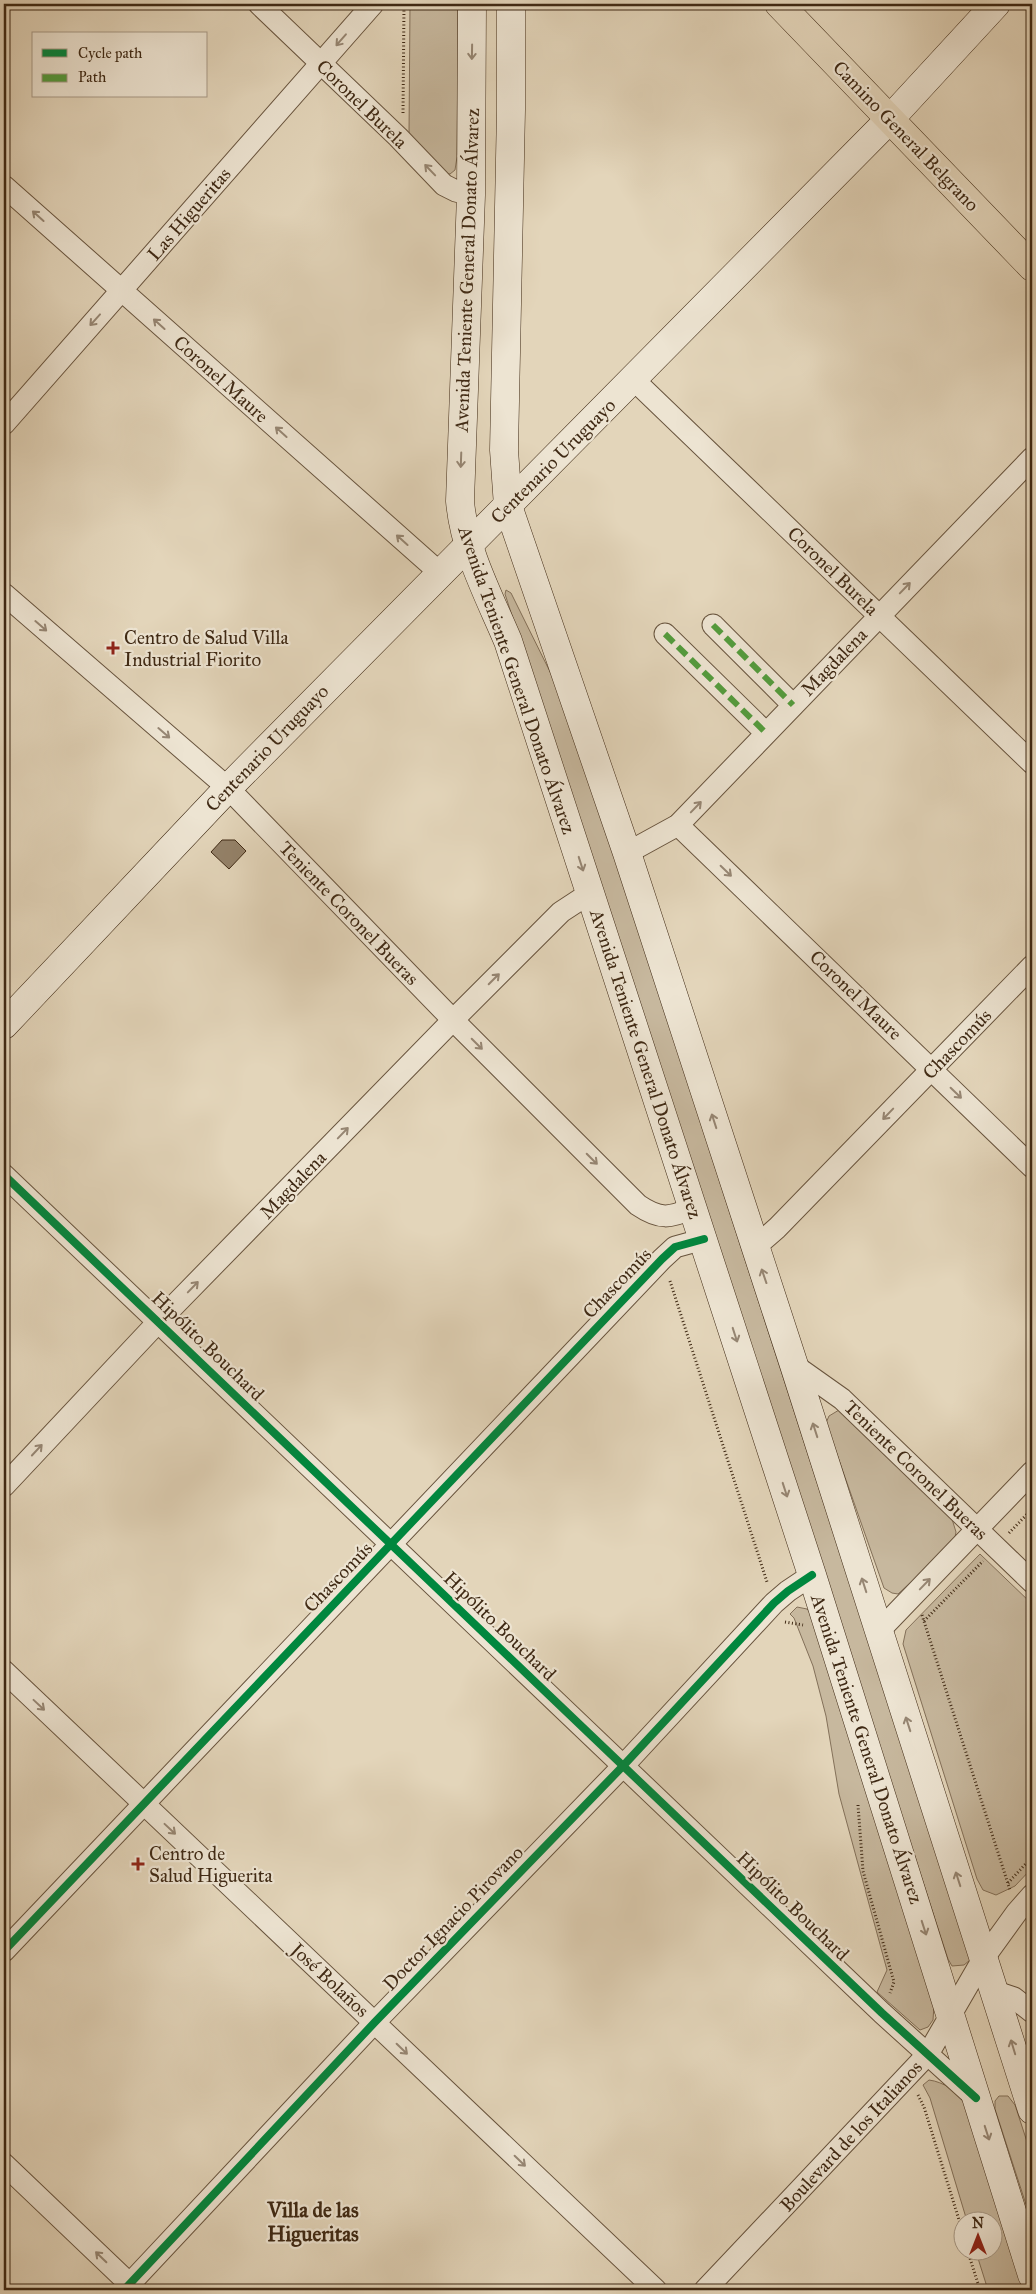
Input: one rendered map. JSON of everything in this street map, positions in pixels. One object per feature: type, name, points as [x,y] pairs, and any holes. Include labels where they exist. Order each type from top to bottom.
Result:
[{"type":"main road","name":"Avenida Teniente General Donato Álvarez","points":[[472,4],[471,195],[460,501],[461,522],[468,545],[508,641],[704,1239],[952,2013],[976,2098],[1032,2275]]},
{"type":"main road","name":"Avenida Teniente General Donato Álvarez","points":[[511,4],[511,110],[504,450],[508,506],[627,853],[754,1248],[794,1365],[983,1958],[996,1992],[1032,2110]]},
{"type":"main road","name":"Camino General Belgrano","points":[[779,4],[1032,267]]},
{"type":"main road","name":"Centenario Uruguayo","points":[[4,1024],[228,788],[439,572],[508,506],[890,119],[996,4]]},
{"type":"street","name":"Coronel Burela","points":[[259,4],[398,137],[444,185],[471,195]]},
{"type":"street","name":"Las Higueritas","points":[[4,424],[373,4]]},
{"type":"street","name":"Coronel Maure","points":[[4,186],[439,572]]},
{"type":"street","name":"Coronel Burela","points":[[633,380],[1032,763]]},
{"type":"street","name":"Magdalena","points":[[627,853],[678,825],[1032,458]]},
{"type":"street","name":"Teniente Coronel Bueras","points":[[4,594],[228,788],[453,1020],[638,1205],[659,1216]]},
{"type":"street","points":[[713,625],[793,705]]},
{"type":"street","points":[[665,634],[766,733]]},
{"type":"street","name":"Coronel Maure","points":[[678,825],[1032,1167]]},
{"type":"street","name":"Magdalena","points":[[4,1486],[159,1322],[453,1020],[561,912],[590,894]]},
{"type":"street","name":"Chascomús","points":[[754,1248],[784,1221],[1032,966]]},
{"type":"street","name":"Hipólito Bouchard","points":[[4,1175],[882,2013],[976,2098]]},
{"type":"street","points":[[668,1254],[659,1216],[675,1216],[693,1208]]},
{"type":"street","name":"Chascomús","points":[[4,1951],[668,1254],[704,1239]]},
{"type":"street","name":"Teniente Coronel Bueras","points":[[794,1365],[842,1399],[1032,1582]]},
{"type":"street","points":[[879,1632],[1032,1472]]},
{"type":"street","name":"Doctor Ignacio Pirovano","points":[[130,2288],[374,2022],[623,1766],[774,1603],[812,1575]]},
{"type":"street","name":"José Bolaños","points":[[4,1672],[656,2290]]},
{"type":"street","name":"Boulevard de los Italianos","points":[[705,2290],[928,2054],[983,1958],[1032,1895]]},
{"type":"street","points":[[996,1992],[1014,1998],[1032,2012]]},
{"type":"street","points":[[4,2164],[130,2288]]},
{"type":"path","points":[[398,137],[404,112],[404,4]]},
{"type":"path","points":[[668,1254],[780,1621],[803,1624],[806,1634]]},
{"type":"path","points":[[924,1621],[1032,1509]]},
{"type":"path","points":[[914,1595],[1017,1912]]},
{"type":"path","points":[[857,1803],[863,1871],[894,1982],[882,2013]]},
{"type":"path","points":[[1008,1884],[1032,1857]]},
{"type":"path","points":[[906,2078],[924,2107],[957,2212]]},
{"type":"path","points":[[971,2262],[980,2290]]},
{"type":"shaded area","points":[[410,4],[458,4],[457,157],[455,170],[450,174],[441,173],[409,135]]},
{"type":"shaded area","points":[[506,590],[511,593],[564,700],[969,1952],[970,1960],[964,1965],[952,1966],[948,1959],[505,594]]},
{"type":"shaded area","points":[[839,1410],[952,1519],[956,1532],[954,1543],[898,1594],[884,1588],[826,1423],[829,1416]]},
{"type":"shaded area","points":[[980,1554],[1032,1604],[1032,1868],[1015,1886],[996,1895],[983,1890],[977,1879],[903,1644],[906,1630]]},
{"type":"shaded area","points":[[797,1607],[807,1609],[812,1615],[934,2005],[933,2020],[928,2027],[920,2030],[877,1992],[887,1970],[839,1794],[826,1716],[813,1666],[794,1618],[790,1614]]},
{"type":"shaded area","points":[[929,2080],[940,2083],[958,2095],[965,2103],[1001,2212],[964,2212],[930,2098],[923,2085]]},
{"type":"shaded area","points":[[999,2096],[1008,2096],[1015,2105],[1032,2157],[1032,2223],[995,2109],[995,2101]]},
{"type":"shaded area","points":[[1004,2223],[1026,2290],[988,2290],[979,2262],[1004,2262]]},
{"type":"building","points":[[222,840],[235,840],[246,851],[229,869],[211,852]]},
{"type":"marked path","points":[[713,625],[793,705]]},
{"type":"marked path","points":[[665,634],[766,733]]},
{"type":"cycle path","points":[[4,1175],[882,2013],[976,2098]]},
{"type":"cycle path","points":[[4,1951],[662,1259],[675,1247],[704,1239]]},
{"type":"cycle path","points":[[124,2290],[375,2022],[623,1766],[774,1603],[812,1575]]},
{"type":"place","name":"Centro de Salud Villa Industrial Fiorito","points":[[113,648]]},
{"type":"place","name":"Centro de Salud Higuerita","points":[[138,1864]]},
{"type":"district","name":"Villa de las Higueritas","points":[[313,2222]]}]
